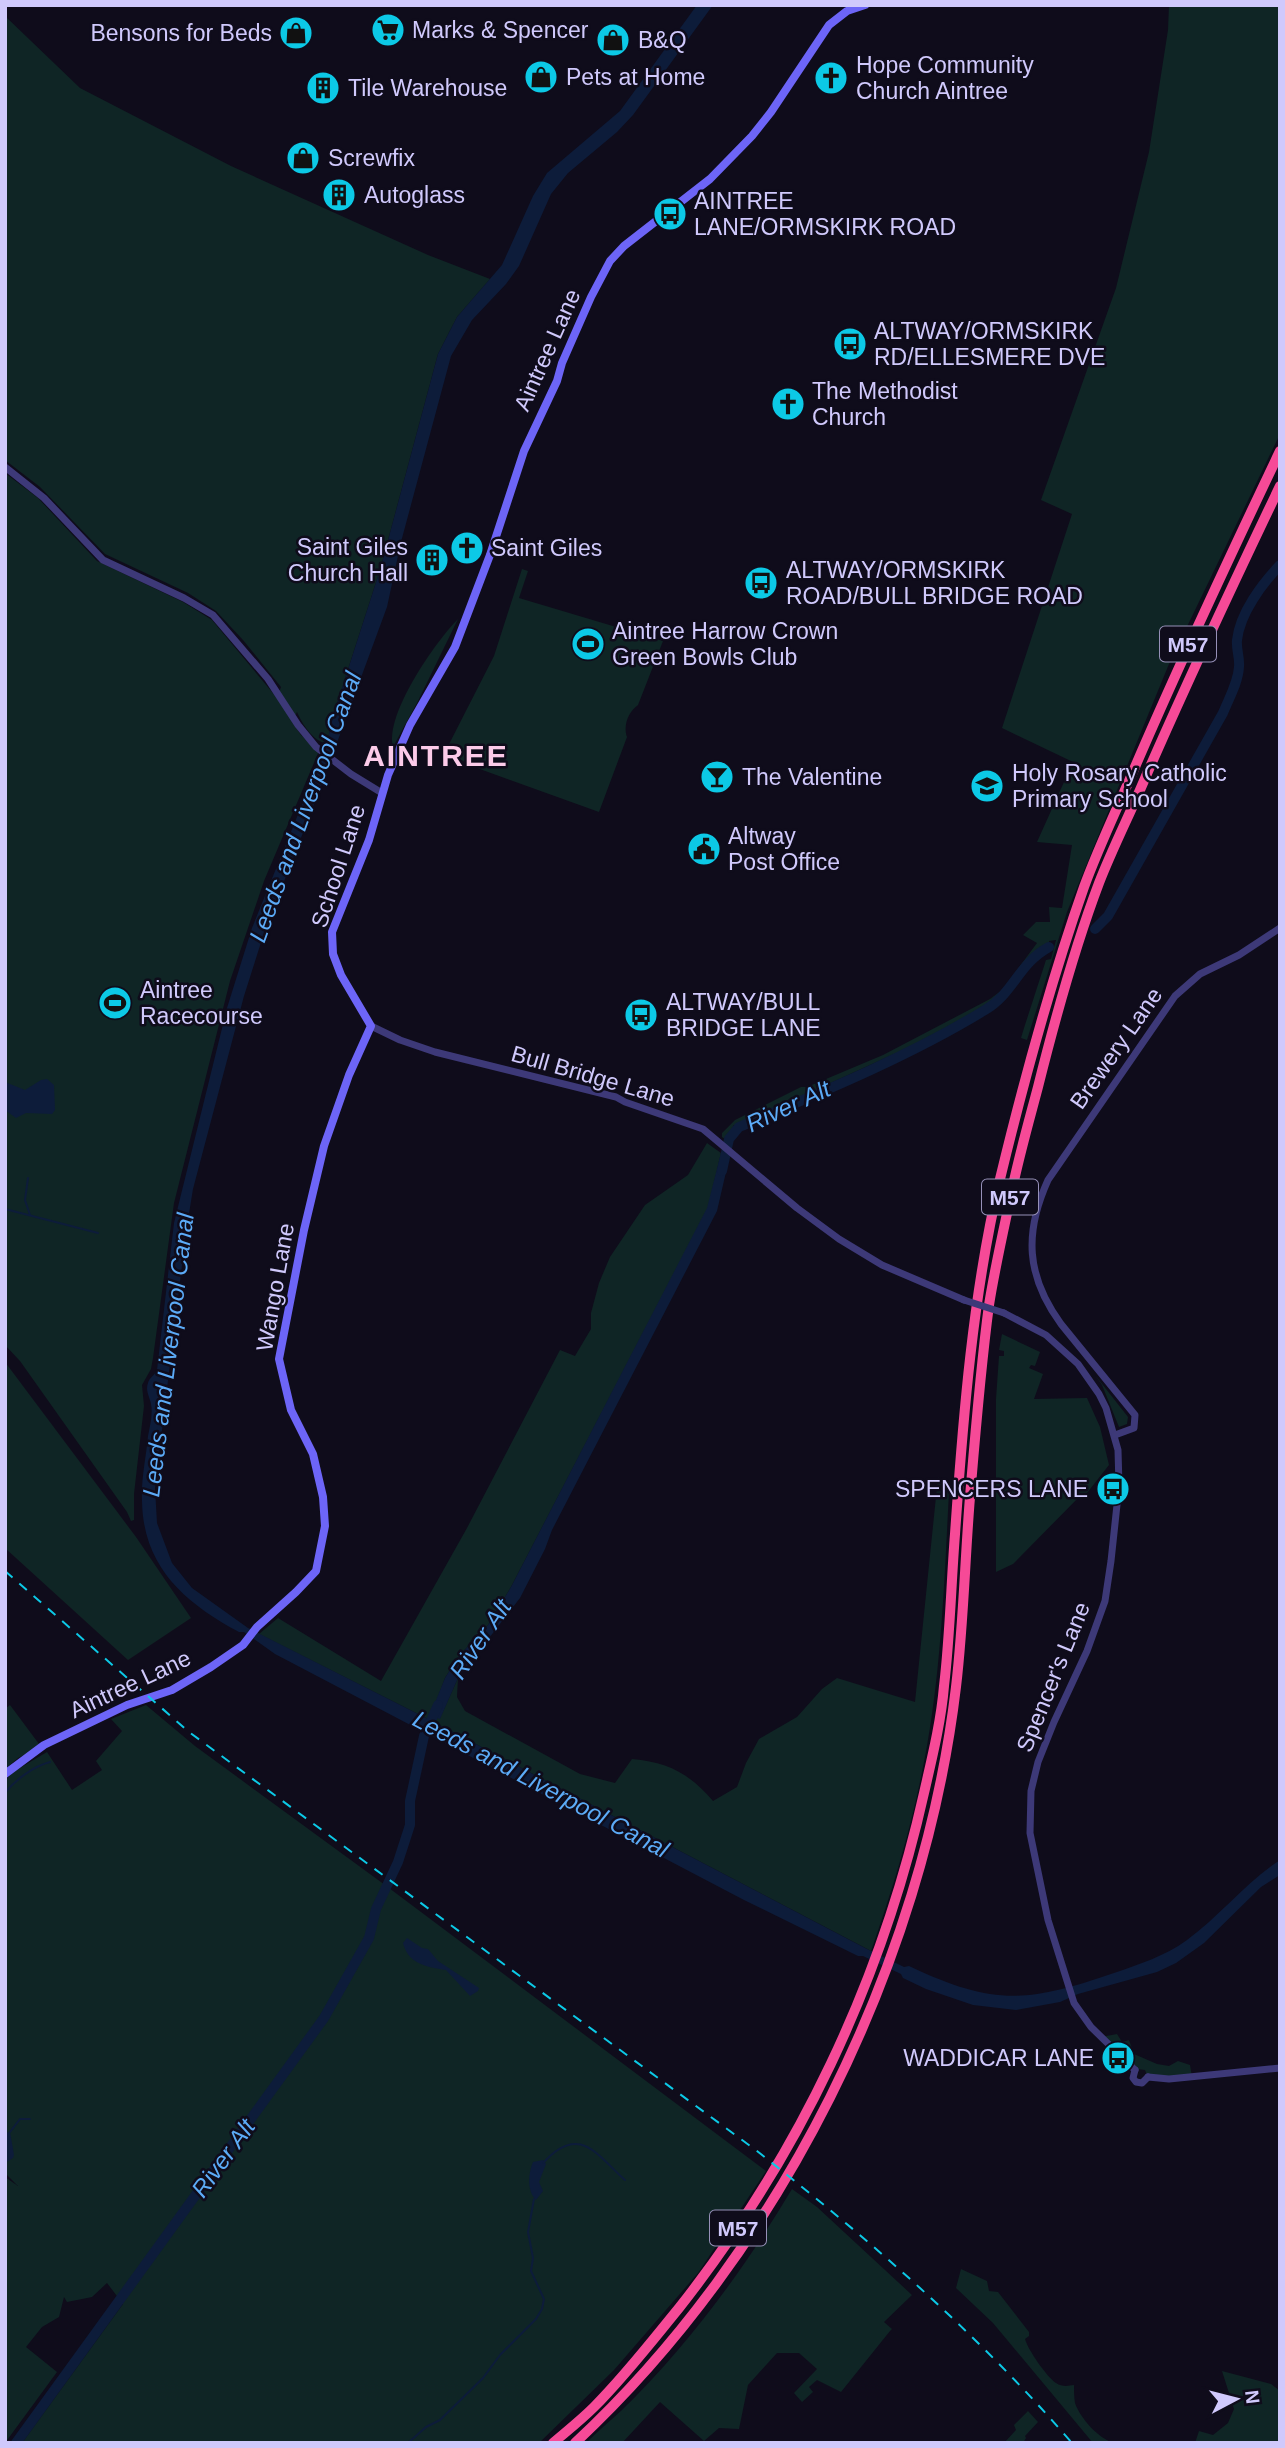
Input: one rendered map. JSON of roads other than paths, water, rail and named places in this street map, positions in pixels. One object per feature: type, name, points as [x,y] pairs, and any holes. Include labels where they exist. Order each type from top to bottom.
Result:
[{"type":"highway","name":"M57","points":[[553,2443],[594,2407],[656,2337],[742,2221],[780,2161],[828,2073],[869,1977],[901,1886],[918,1821],[944,1690],[958,1494],[978,1294],[999,1184],[1044,1008],[1086,882],[1181,659],[1280,451]]},
{"type":"highway","name":"M57","points":[[575,2443],[612,2408],[667,2344],[719,2278],[753,2228],[792,2168],[841,2077],[882,1982],[913,1891],[945,1756],[956,1686],[971,1487],[990,1302],[1013,1184],[1058,1009],[1099,884],[1199,656],[1280,486]]},
{"type":"main road","name":"Aintree Lane","points":[[382,793],[410,725],[455,647],[474,602],[524,451],[604,271],[632,239],[710,179],[771,113],[829,25],[847,11],[865,5]]},
{"type":"main road","name":"School Lane","points":[[371,1026],[341,975],[333,954],[332,932],[369,840],[382,793]]},
{"type":"main road","name":"Wango Lane","points":[[296,1592],[316,1571],[325,1526],[323,1497],[313,1454],[291,1410],[279,1359],[304,1230],[324,1146],[349,1076],[371,1026]]},
{"type":"main road","name":"Aintree Lane","points":[[5,1774],[44,1745],[127,1705],[174,1689],[211,1667],[247,1640],[255,1629],[296,1592]]},
{"type":"street","points":[[5,467],[44,498],[103,560],[184,598],[213,615],[268,680],[298,725],[320,749],[351,774],[382,793]]},
{"type":"street","name":"Brewery Lane","points":[[1115,1435],[1134,1428],[1135,1415],[1051,1309],[1036,1271],[1031,1231],[1036,1207],[1048,1180],[1175,996],[1200,974],[1239,955],[1280,928]]},
{"type":"street","name":"Bull Bridge Lane","points":[[371,1026],[435,1052],[616,1097],[696,1126],[722,1143],[797,1208],[882,1265],[964,1300],[1004,1313],[1046,1335],[1078,1364],[1099,1394],[1115,1435]]},
{"type":"street","name":"Spencer's Lane","points":[[1115,1435],[1119,1486],[1105,1601],[1092,1641],[1042,1751],[1031,1791],[1030,1833],[1048,1920],[1074,2003],[1091,2027],[1135,2070]]},
{"type":"street","points":[[1143,2068],[1148,2077],[1142,2083],[1133,2078],[1135,2070],[1143,2068]]},
{"type":"street","points":[[1148,2077],[1169,2079],[1280,2068]]},
{"type":"water","name":"Leeds and Liverpool Canal","points":[[697,5],[713,5],[633,115],[568,173],[551,194],[519,266],[472,320],[451,356],[401,542],[387,607],[338,740],[326,761],[327,769],[320,789],[264,933],[244,996],[193,1189],[155,1488],[157,1523],[172,1563],[192,1588],[248,1628],[865,1948],[904,1967],[909,1966],[965,1988],[988,1994],[1033,1995],[1083,1983],[1152,1959],[1187,1940],[1280,1860],[1280,1875],[1261,1887],[1204,1943],[1176,1963],[1157,1972],[1078,1994],[1060,2002],[1016,2010],[973,2005],[903,1978],[901,1974],[744,1900],[275,1654],[244,1632],[219,1621],[185,1595],[159,1564],[144,1524],[142,1485],[152,1412],[147,1386],[157,1370],[174,1223],[227,1008],[252,928],[327,743],[333,716],[380,570],[438,354],[457,317],[502,265],[533,196],[547,173],[620,111]]},
{"type":"water","points":[[47,1079],[54,1085],[55,1110],[52,1114],[26,1113],[16,1118],[5,1110],[5,1082],[25,1090]]},
{"type":"water","points":[[721,1153],[729,1159],[717,1211],[552,1530],[520,1598],[458,1678],[440,1719],[430,1715],[445,1678],[459,1656],[488,1625],[511,1587],[707,1208]]},
{"type":"water","points":[[407,1938],[428,1949],[438,1961],[479,1988],[478,1991],[470,1996],[446,1970],[425,1966],[414,1960],[403,1943]]},
{"type":"water","points":[[10,2132],[14,2155],[5,2163],[5,2133]]},
{"type":"water","points":[[543,2160],[546,2164],[539,2182],[543,2191],[536,2200],[530,2187],[530,2172],[533,2162]]},
{"type":"waterway","name":"River Alt","points":[[1095,929],[1108,916],[1223,713],[1238,673],[1237,640],[1242,620],[1259,590],[1280,565]]},
{"type":"waterway","name":"River Alt","points":[[722,1171],[729,1139],[739,1127],[864,1073],[956,1027],[995,1003],[1030,962],[1049,947]]},
{"type":"waterway","points":[[28,1178],[25,1200],[30,1215]]},
{"type":"waterway","points":[[5,1209],[98,1233]]},
{"type":"waterway","name":"River Alt","points":[[16,2443],[324,2018],[369,1938],[376,1909],[398,1862],[410,1825],[410,1801],[424,1736],[438,1705]]},
{"type":"waterway","points":[[5,1793],[25,1774],[50,1762]]},
{"type":"waterway","points":[[10,2132],[20,2119],[30,2119]]},
{"type":"waterway","points":[[543,2163],[556,2151],[567,2145],[577,2144],[596,2153],[625,2180]]},
{"type":"waterway","points":[[408,2443],[426,2427],[440,2420],[483,2378],[542,2309],[544,2299],[531,2271],[533,2258],[528,2232],[534,2199]]},
{"type":"railway","points":[[5,1571],[189,1732],[757,2151],[799,2185],[882,2254],[961,2326],[1072,2443]]},
{"type":"place","name":"Marks & Spencer","points":[[388,30]]},
{"type":"place","name":"Bensons for Beds","points":[[296,33]]},
{"type":"place","name":"B&Q","points":[[613,40]]},
{"type":"place","name":"Pets at Home","points":[[541,77]]},
{"type":"place","name":"Hope Community Church Aintree","points":[[831,78]]},
{"type":"place","name":"Tile Warehouse","points":[[323,88]]},
{"type":"place","name":"Screwfix","points":[[303,158]]},
{"type":"place","name":"Autoglass","points":[[339,195]]},
{"type":"place","name":"AINTREE LANE/ORMSKIRK ROAD","points":[[670,214]]},
{"type":"place","name":"ALTWAY/ORMSKIRK RD/ELLESMERE DVE","points":[[850,344]]},
{"type":"place","name":"The Methodist Church","points":[[788,404]]},
{"type":"place","name":"Saint Giles","points":[[467,548]]},
{"type":"place","name":"Saint Giles Church Hall","points":[[432,560]]},
{"type":"place","name":"ALTWAY/ORMSKIRK ROAD/BULL BRIDGE ROAD","points":[[761,583]]},
{"type":"place","name":"Aintree Harrow Crown Green Bowls Club","points":[[588,644]]},
{"type":"place","name":"The Valentine","points":[[717,777]]},
{"type":"place","name":"Holy Rosary Catholic Primary School","points":[[987,786]]},
{"type":"place","name":"Altway Post Office","points":[[704,849]]},
{"type":"place","name":"Aintree Racecourse","points":[[115,1003]]},
{"type":"place","name":"ALTWAY/BULL BRIDGE LANE","points":[[641,1015]]},
{"type":"place","name":"SPENCERS LANE","points":[[1113,1489]]},
{"type":"place","name":"WADDICAR LANE","points":[[1118,2058]]},
{"type":"district","name":"AINTREE","points":[[436,755]]}]
